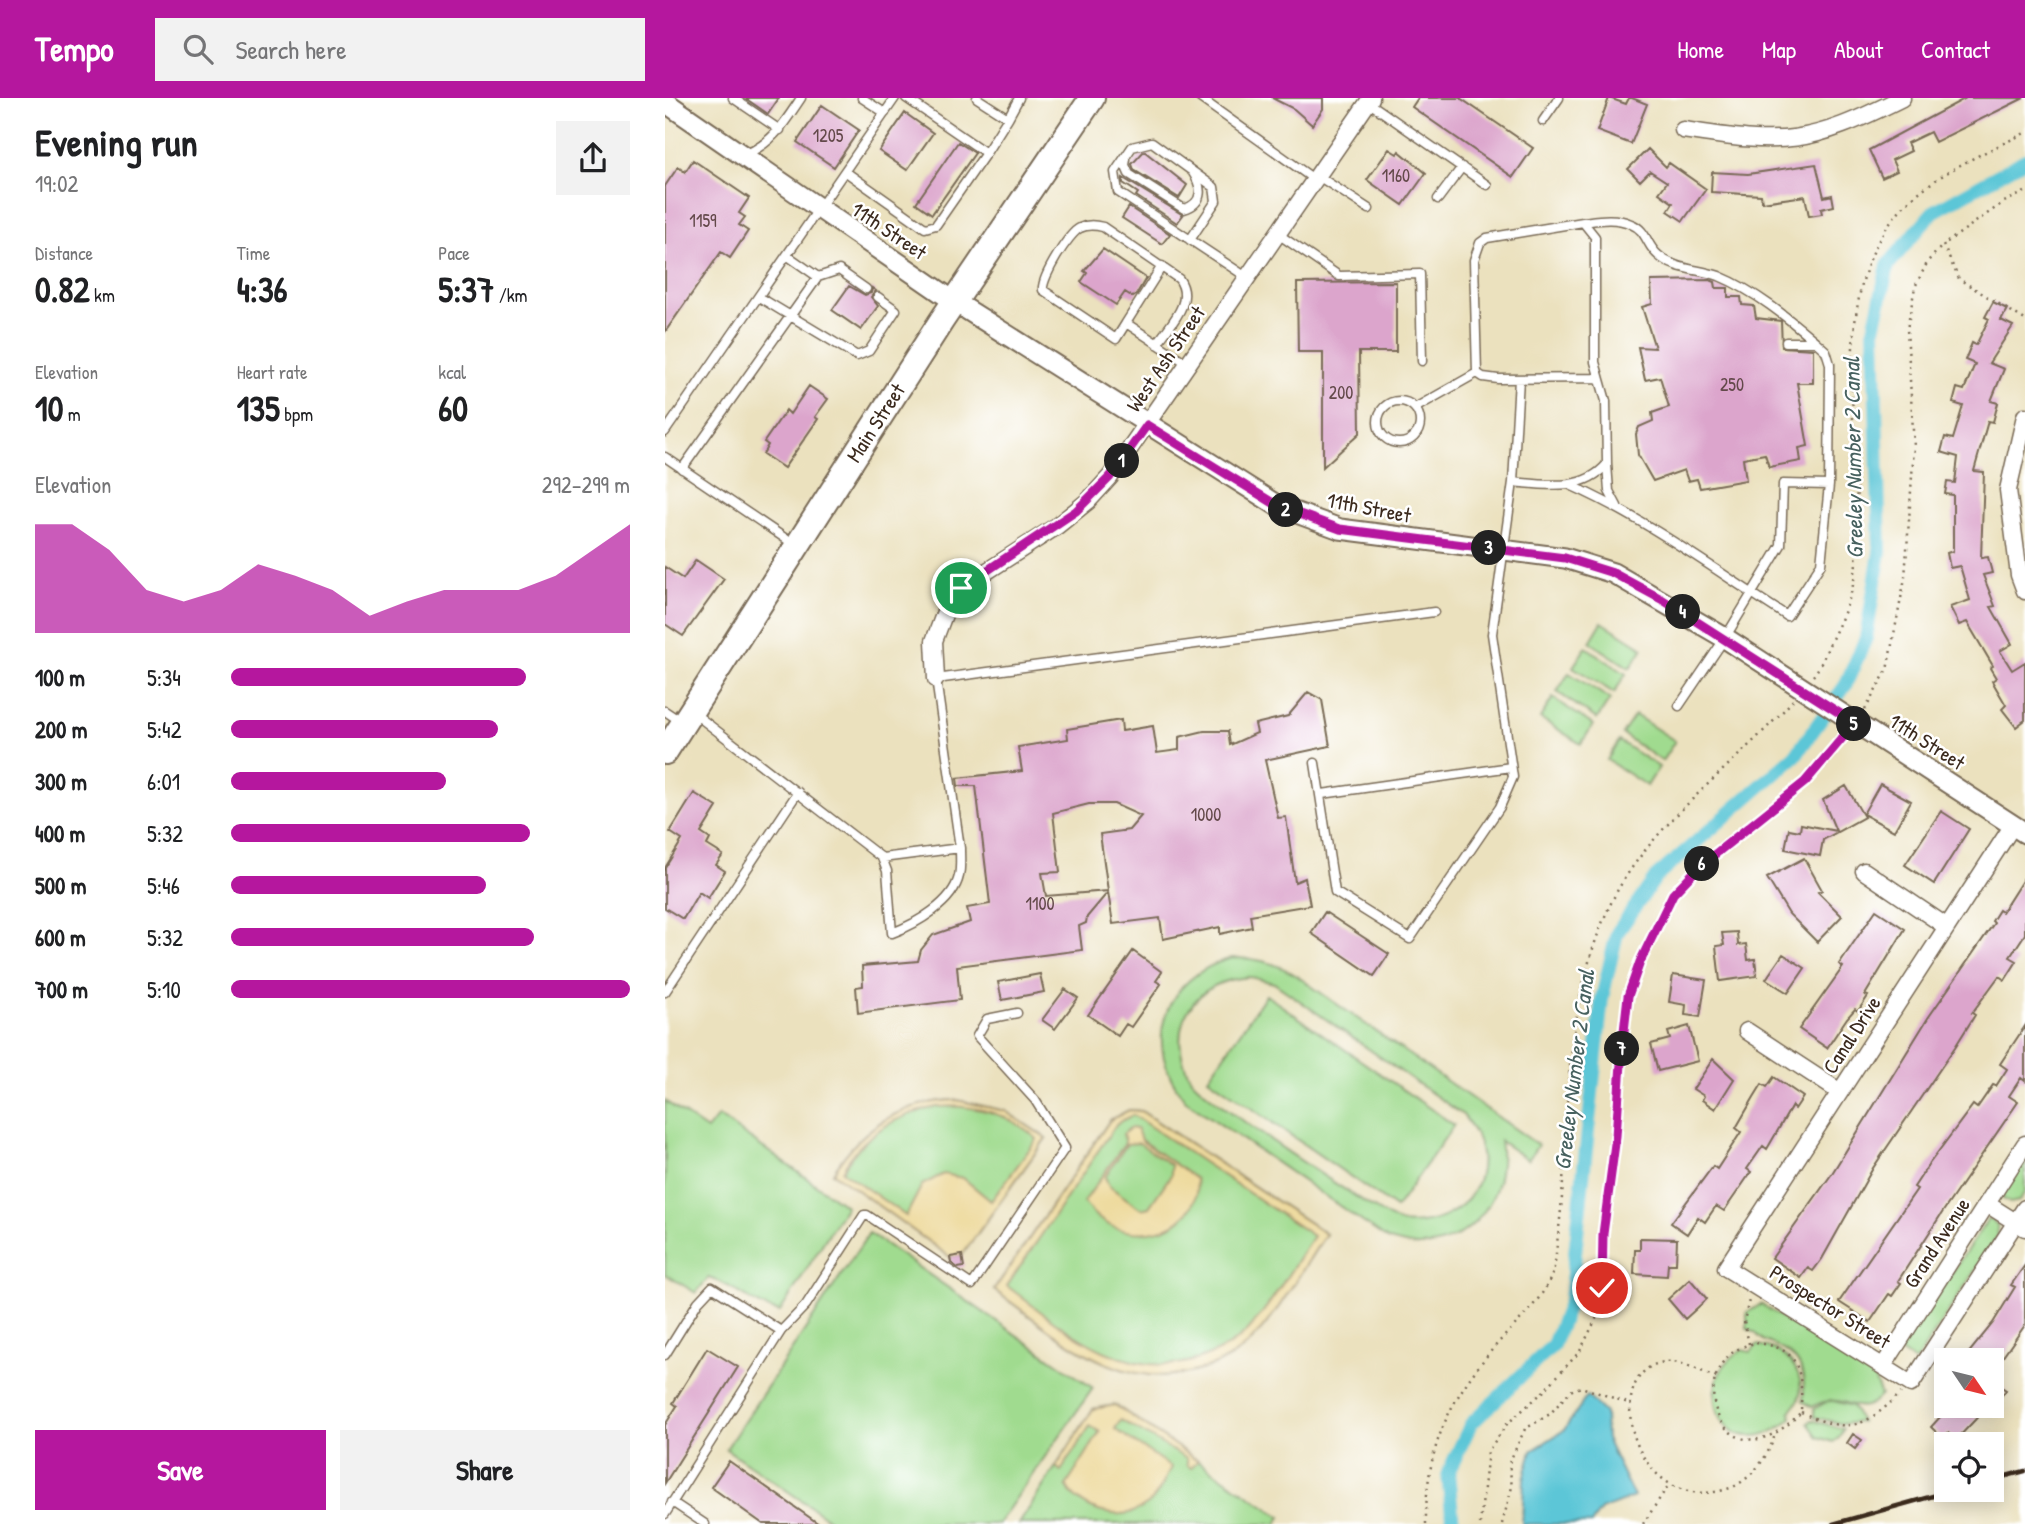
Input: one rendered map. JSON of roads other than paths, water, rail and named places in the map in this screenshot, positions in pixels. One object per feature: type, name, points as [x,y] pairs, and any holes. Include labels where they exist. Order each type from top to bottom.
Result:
[{"type":"main road","name":"Main Street","points":[[665,752],[680,715],[797,547],[955,302],[1092,98]]},
{"type":"street","points":[[1683,130],[1769,142],[1804,139],[1852,123],[1902,98]]},
{"type":"street","name":"West Ash Street","points":[[936,679],[934,641],[944,613],[961,588],[1076,511],[1110,477],[1370,100]]},
{"type":"street","name":"11th Street","points":[[665,102],[955,302],[1247,489],[1309,519],[1377,536],[1565,558],[1613,573],[1725,638],[2019,829]]},
{"type":"street","points":[[2025,416],[2008,490],[2019,575],[2025,591]]},
{"type":"street","name":"Canal Drive","points":[[1726,1268],[1947,927],[2019,829]]},
{"type":"street","points":[[1864,871],[1947,927]]},
{"type":"street","points":[[1747,1031],[1840,1092]]},
{"type":"street","name":"Grand Avenue","points":[[1884,1365],[2025,1144]]},
{"type":"street","points":[[1987,1203],[2020,1225],[2025,1208]]},
{"type":"street","name":"Prospector Street","points":[[1726,1268],[1911,1384],[2020,1225]]},
{"type":"lane","points":[[733,98],[780,130]]},
{"type":"lane","points":[[741,156],[764,147],[780,130],[801,98]]},
{"type":"lane","points":[[862,98],[885,113]]},
{"type":"lane","points":[[665,432],[820,211],[895,98]]},
{"type":"lane","points":[[906,98],[986,152]]},
{"type":"lane","points":[[977,98],[1008,118]]},
{"type":"lane","points":[[846,172],[921,225],[932,229],[986,152],[1019,98]]},
{"type":"lane","points":[[1201,98],[1316,178],[1369,209]]},
{"type":"lane","points":[[1543,121],[1559,98]]},
{"type":"lane","points":[[1370,100],[1487,185]]},
{"type":"lane","points":[[1190,240],[1216,195],[1209,180],[1152,142],[1132,147],[1115,172],[1118,192],[1190,240],[1248,278]]},
{"type":"lane","points":[[1132,147],[1125,165],[1129,174],[1185,209],[1194,206],[1200,197],[1201,188],[1190,168]]},
{"type":"lane","points":[[1438,199],[1462,167]]},
{"type":"lane","points":[[1570,485],[1618,506],[1787,617],[1821,564],[1829,485],[1830,365],[1826,351],[1775,309],[1728,281],[1685,268],[1658,255],[1643,230],[1629,223],[1609,219],[1583,222],[1487,238],[1480,243],[1474,260],[1478,373],[1483,377],[1518,379],[1599,378]]},
{"type":"lane","points":[[1583,222],[1595,237],[1595,362],[1606,401],[1609,491],[1618,506]]},
{"type":"lane","points":[[1157,344],[1181,309],[1185,296],[1179,279],[1162,266],[1103,227],[1091,224],[1076,230],[1043,279],[1043,290],[1116,338],[1162,266]]},
{"type":"lane","points":[[1277,234],[1339,276],[1420,274],[1422,361]]},
{"type":"lane","points":[[788,256],[818,277]]},
{"type":"lane","points":[[682,469],[818,277],[839,271],[866,289]]},
{"type":"lane","points":[[759,297],[857,356],[869,351],[896,310],[878,297]]},
{"type":"lane","points":[[1126,323],[1188,365]]},
{"type":"lane","points":[[1786,342],[1816,342]]},
{"type":"lane","points":[[1415,408],[1478,373]]},
{"type":"lane","points":[[1315,764],[1322,794],[1335,892],[1410,939],[1505,800],[1513,777],[1492,639],[1513,482],[1518,379]]},
{"type":"lane","points":[[1404,401],[1415,408],[1420,428],[1411,440],[1397,444],[1384,437],[1377,424],[1385,406],[1404,401]]},
{"type":"lane","points":[[665,457],[797,547]]},
{"type":"lane","points":[[1513,482],[1570,485],[1588,480],[1607,464]]},
{"type":"lane","points":[[1679,706],[1725,638],[1781,545],[1783,484],[1829,485]]},
{"type":"lane","points":[[680,715],[798,792],[882,858],[887,871],[893,933],[909,927],[939,905],[955,887],[960,875],[960,848],[936,679],[1434,612]]},
{"type":"lane","points":[[1322,794],[1511,767]]},
{"type":"lane","points":[[665,992],[798,792]]},
{"type":"lane","points":[[882,858],[960,848]]},
{"type":"lane","points":[[665,1514],[781,1331],[806,1305],[860,1218],[867,1214],[972,1285],[1065,1148],[1035,1100],[977,1036],[986,1019],[1017,1013]]},
{"type":"lane","points":[[665,1355],[698,1302],[712,1287],[781,1331]]},
{"type":"lane","points":[[672,1502],[705,1524]]},
{"type":"water","points":[[1587,1396],[1605,1413],[1606,1439],[1634,1497],[1601,1510],[1591,1524],[1522,1524],[1524,1479],[1532,1451],[1564,1430]]},
{"type":"waterway","name":"Greeley Number 2 Canal","points":[[1453,1524],[1448,1473],[1471,1424],[1553,1345],[1570,1301],[1602,998],[1617,933],[1656,877],[1795,756],[1845,686],[1866,638],[1880,552],[1874,329],[1888,265],[1933,212],[2025,160]]},
{"type":"railway","points":[[2004,1477],[2025,1471]]},
{"type":"railway","points":[[1833,1524],[1934,1496]]}]
